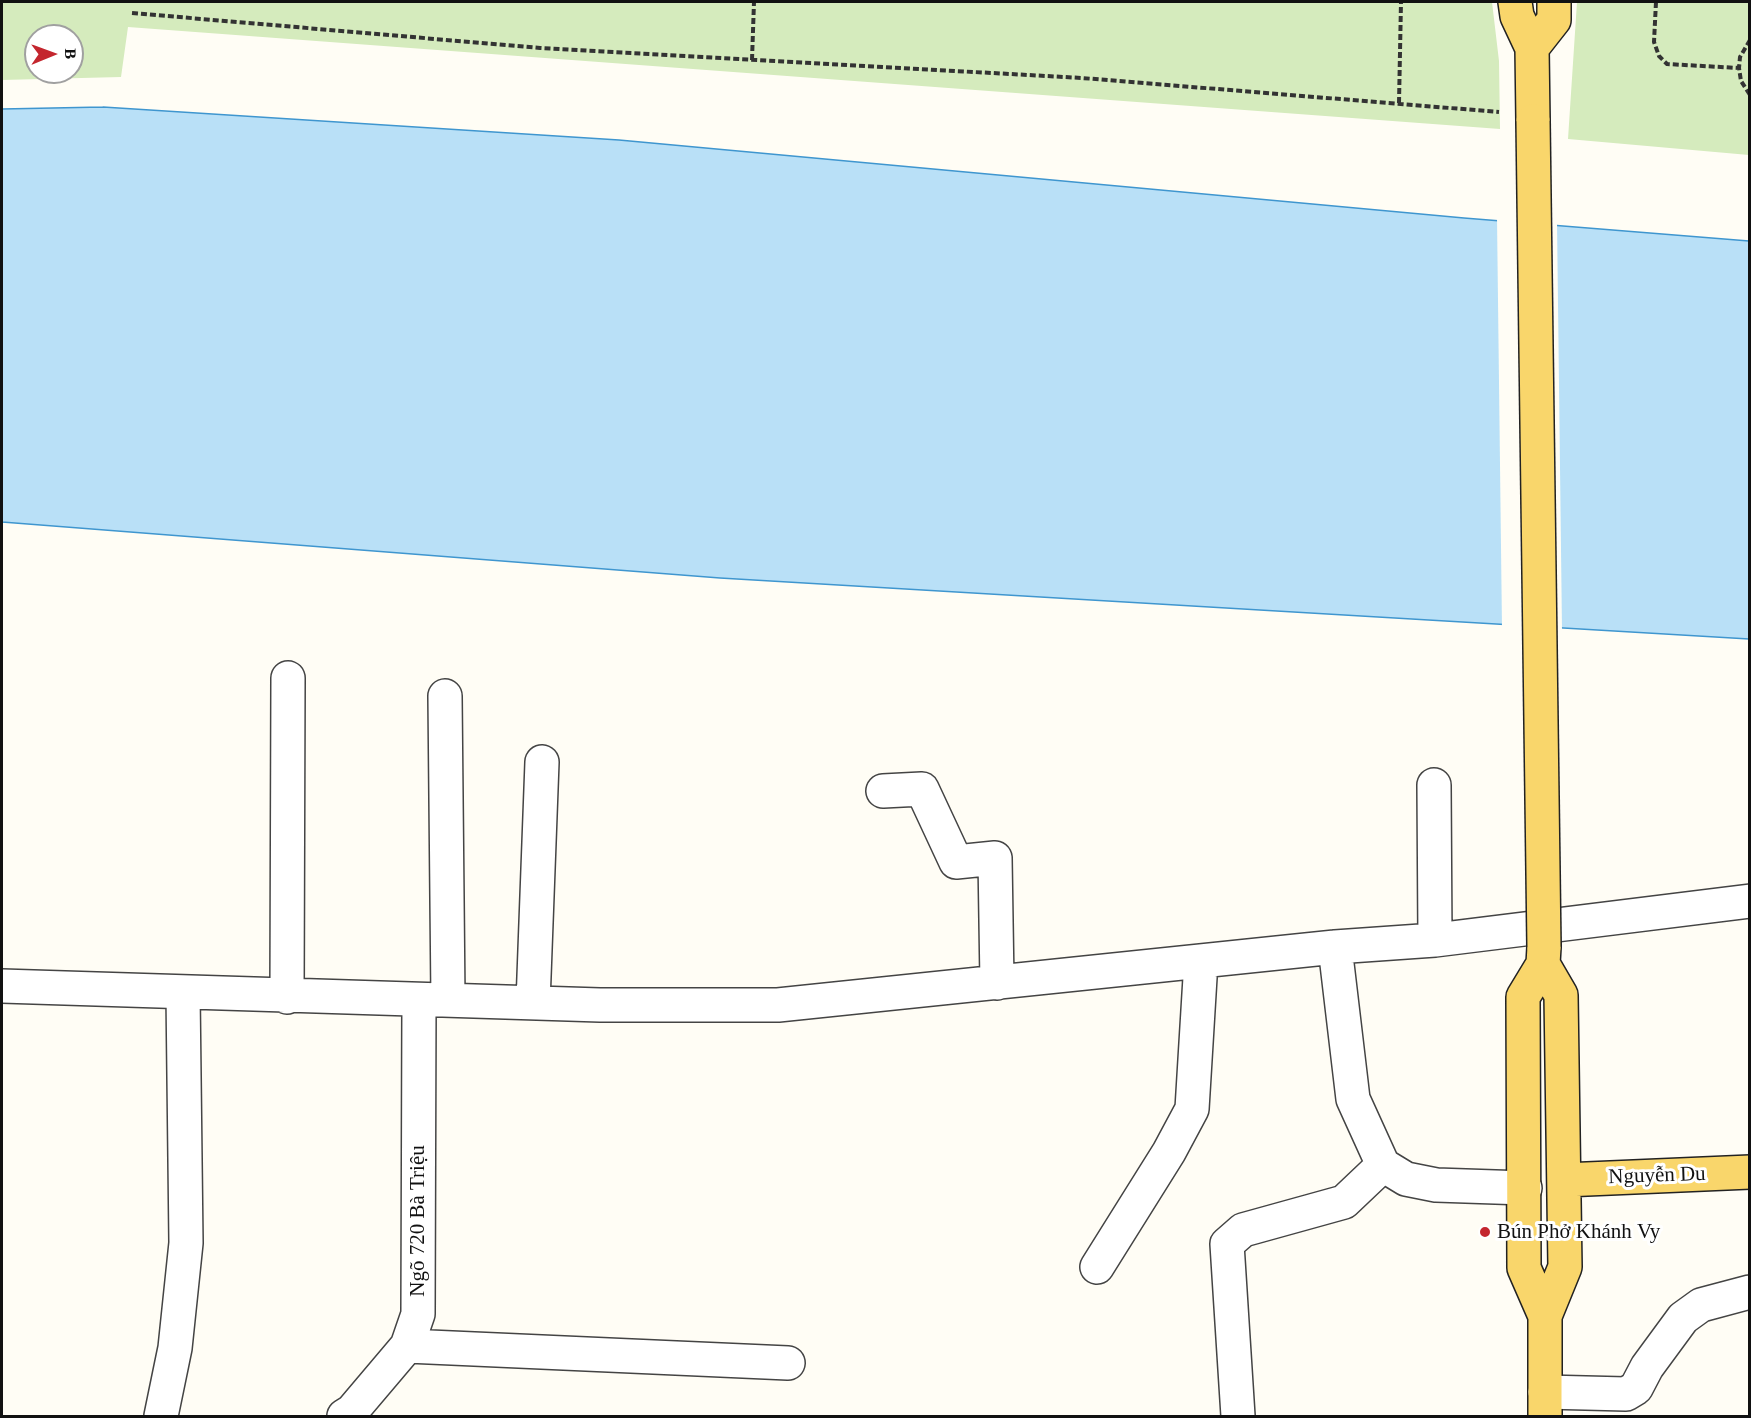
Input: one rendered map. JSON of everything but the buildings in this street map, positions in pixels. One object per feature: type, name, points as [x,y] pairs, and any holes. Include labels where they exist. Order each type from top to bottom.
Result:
[{"type":"main road","points":[[1515,2],[1517,16],[1532,48],[1544,955],[1561,995],[1565,1267],[1545,1316],[1545,1404]]},
{"type":"main road","points":[[1532,48],[1554,20],[1554,2]]},
{"type":"main road","points":[[1544,955],[1523,997],[1524,1268],[1545,1316]]},
{"type":"main road","name":"Nguyễn Du","points":[[1564,1180],[1749,1172]]},
{"type":"street","points":[[287,997],[288,678]]},
{"type":"street","name":"Ngõ 720 Bà Triệu","points":[[344,1416],[352,1411],[407,1346],[418,1314],[434,1000],[445,696]]},
{"type":"street","points":[[533,1003],[542,762]]},
{"type":"street","points":[[1434,785],[1435,940]]},
{"type":"street","points":[[883,791],[922,789],[956,862],[995,858],[996,983]]},
{"type":"street","points":[[2,986],[287,997],[533,1003],[778,1005],[1335,947],[1435,940],[1749,901]]},
{"type":"street","points":[[1335,947],[1353,1099],[1383,1165],[1406,1179],[1436,1185],[1525,1188]]},
{"type":"street","points":[[1097,1267],[1169,1152],[1192,1109],[1201,961]]},
{"type":"street","points":[[161,1416],[175,1348],[186,1243],[183,993]]},
{"type":"street","points":[[1238,1416],[1227,1244],[1243,1230],[1344,1202],[1383,1165]]},
{"type":"street","points":[[1545,1404],[1626,1394],[1636,1388],[1647,1367],[1683,1318],[1701,1305],[1749,1292]]},
{"type":"street","points":[[407,1346],[788,1363]]},
{"type":"path","points":[[752,60],[754,2]]},
{"type":"path","points":[[1399,104],[1401,2]]},
{"type":"path","points":[[1656,2],[1654,42],[1659,56],[1667,64],[1738,68]]},
{"type":"path","points":[[132,14],[540,48],[1082,78],[1498,112]]},
{"type":"path","points":[[1749,40],[1740,57],[1738,68],[1741,81],[1749,95]]},
{"type":"green space","points":[[2,2],[1492,2],[1499,61],[1500,129],[128,27],[121,77],[84,78],[84,24],[24,24],[24,79],[2,80]]},
{"type":"green space","points":[[1577,2],[1749,2],[1749,155],[1568,139]]},
{"type":"water","points":[[103,107],[619,140],[1464,218],[1749,241],[1749,639],[720,578],[2,522],[2,109]]},
{"type":"pier","points":[[1497,218],[1557,223],[1562,631],[1502,628]]},
{"type":"place","name":"Bún Phở Khánh Vy","points":[[1485,1232]]}]
